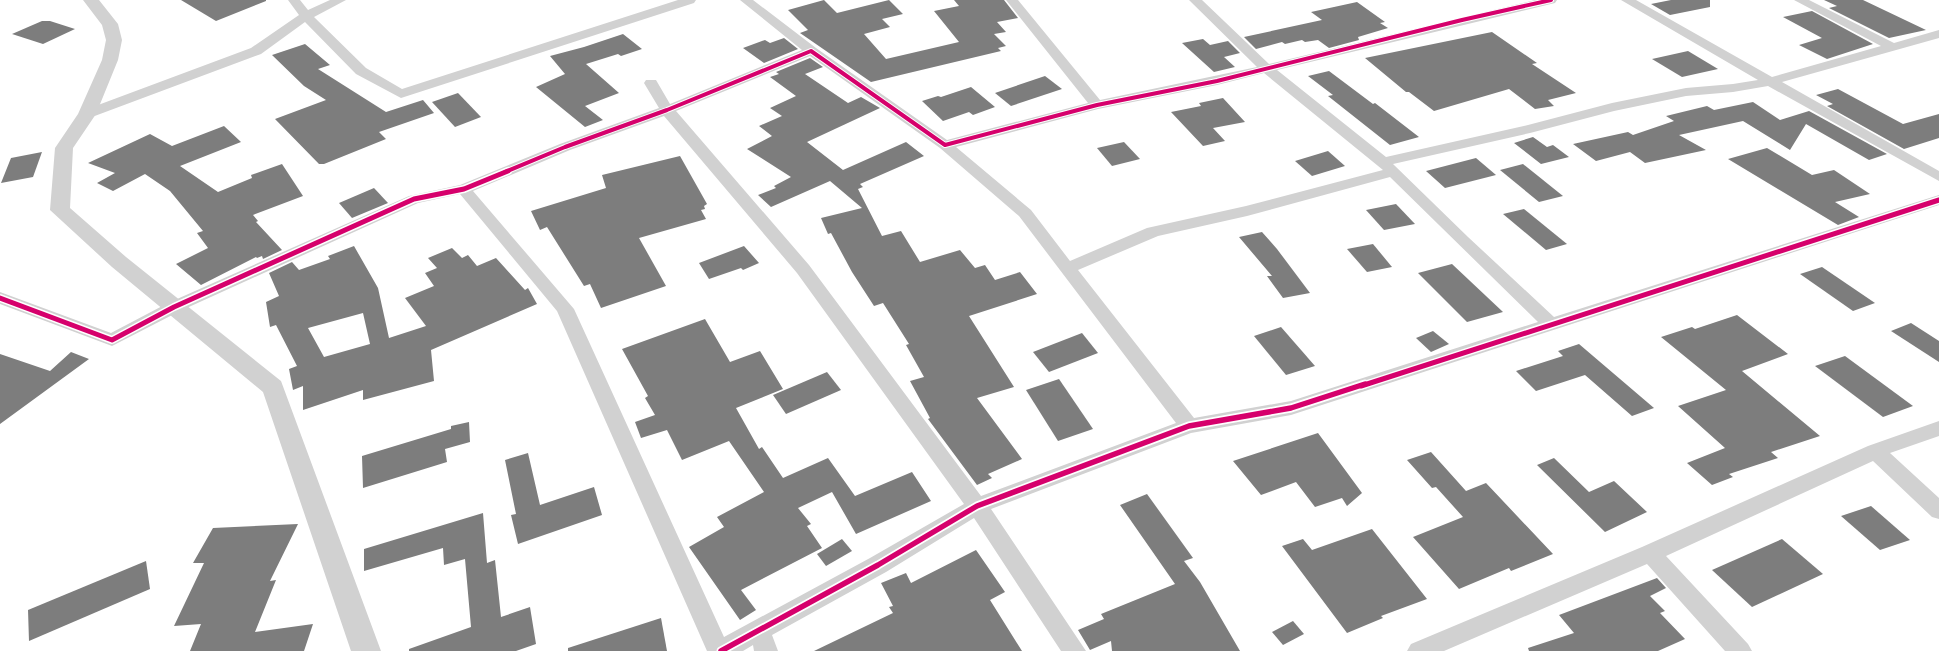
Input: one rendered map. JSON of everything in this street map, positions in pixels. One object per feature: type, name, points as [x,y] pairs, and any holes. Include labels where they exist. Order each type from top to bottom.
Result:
[{"type":"street","points":[[91,0],[110,24],[114,40],[110,60],[88,114],[64,148],[60,210],[119,262],[272,387],[366,651]]},
{"type":"street","points":[[294,0],[306,16],[361,72],[401,94],[690,0]]},
{"type":"street","points":[[88,114],[256,51],[306,16],[340,0]]},
{"type":"street","points":[[746,0],[811,51],[945,145],[1025,213],[1189,426]]},
{"type":"street","points":[[1012,0],[1098,105]]},
{"type":"street","points":[[1194,0],[1268,69],[1388,167],[1550,324]]},
{"type":"street","points":[[945,145],[1098,105],[1217,81],[1462,20],[1551,0]]},
{"type":"street","points":[[1627,0],[1939,177]]},
{"type":"street","points":[[1800,0],[1890,46]]},
{"type":"street","points":[[1068,268],[1153,232],[1247,211],[1388,167],[1612,107],[1686,92],[1734,88],[1772,81],[1890,46],[1939,34]]},
{"type":"street","points":[[0,298],[112,340],[174,307],[414,199],[464,189],[565,147],[667,110],[811,51]]},
{"type":"street","points":[[651,83],[667,110],[803,269],[977,506],[1074,651]]},
{"type":"street","points":[[464,189],[565,310],[720,651],[763,641],[878,565],[977,506],[1189,426],[1291,408],[1939,200]]},
{"type":"street","points":[[1419,651],[1516,608],[1650,553],[1875,451],[1939,428]]},
{"type":"street","points":[[1875,451],[1939,511]]},
{"type":"street","points":[[1650,553],[1740,651]]},
{"type":"building","points":[[181,0],[266,0],[266,1],[216,21]]},
{"type":"building","points":[[824,0],[837,13],[889,0],[903,14],[882,19],[890,27],[864,34],[886,59],[959,42],[934,11],[959,6],[954,0],[1004,0],[1018,18],[997,22],[1006,32],[994,34],[1006,46],[998,48],[1001,51],[871,82],[800,33],[808,30],[788,10]]},
{"type":"building","points":[[1671,0],[1710,0],[1710,7],[1670,15],[1651,4]]},
{"type":"building","points":[[1824,0],[1863,0],[1926,30],[1889,38],[1829,8],[1837,6]]},
{"type":"building","points":[[1357,2],[1385,22],[1380,23],[1388,28],[1358,37],[1359,40],[1329,48],[1318,40],[1305,42],[1302,40],[1285,44],[1282,42],[1256,49],[1244,37],[1322,20],[1311,12]]},
{"type":"building","points":[[1812,11],[1873,44],[1827,59],[1799,45],[1822,38],[1783,17]]},
{"type":"building","points":[[42,21],[50,21],[75,29],[43,44],[12,34]]},
{"type":"building","points":[[1492,32],[1537,63],[1532,64],[1576,93],[1548,100],[1554,106],[1535,109],[1509,89],[1434,111],[1409,92],[1406,92],[1365,58]]},
{"type":"building","points":[[623,34],[642,49],[586,64],[619,93],[585,106],[603,120],[585,127],[536,87],[565,74],[550,56]]},
{"type":"building","points":[[784,38],[798,49],[764,63],[743,48],[765,40],[770,43]]},
{"type":"building","points":[[1203,39],[1210,45],[1228,41],[1240,53],[1224,57],[1235,67],[1214,72],[1182,43]]},
{"type":"building","points":[[305,44],[330,65],[318,69],[386,112],[423,100],[434,113],[379,132],[386,139],[324,164],[319,164],[275,119],[326,100],[304,86],[272,55]]},
{"type":"building","points":[[1688,51],[1718,69],[1682,77],[1652,59]]},
{"type":"building","points":[[810,58],[823,67],[805,74],[848,103],[861,97],[880,108],[807,142],[843,170],[906,142],[924,156],[860,184],[863,187],[858,189],[882,236],[901,231],[920,262],[960,250],[975,268],[985,265],[995,280],[1020,272],[1037,294],[969,316],[1014,387],[977,398],[1022,459],[988,474],[992,478],[977,485],[928,419],[930,418],[910,381],[924,377],[906,345],[909,344],[883,303],[874,306],[852,272],[831,233],[828,234],[821,218],[862,208],[830,181],[771,207],[758,195],[776,188],[774,186],[791,177],[747,149],[772,136],[759,126],[782,116],[770,108],[796,96],[770,77],[779,74],[776,72]]},
{"type":"building","points":[[1329,71],[1419,137],[1390,145],[1328,96],[1333,95],[1308,76]]},
{"type":"building","points":[[1045,76],[1062,89],[1011,106],[995,93]]},
{"type":"building","points":[[971,87],[995,107],[973,115],[969,112],[943,121],[922,101],[938,96],[941,97]]},
{"type":"building","points":[[1838,89],[1903,124],[1939,114],[1939,138],[1904,149],[1827,106],[1833,104],[1816,95]]},
{"type":"building","points":[[458,93],[481,117],[455,127],[432,102]]},
{"type":"building","points":[[1223,98],[1245,122],[1213,128],[1225,141],[1203,146],[1171,112],[1201,106],[1199,103]]},
{"type":"building","points":[[1753,102],[1780,120],[1809,111],[1887,154],[1869,160],[1806,124],[1790,150],[1743,121],[1679,135],[1706,150],[1645,163],[1630,152],[1596,161],[1573,144],[1628,132],[1633,135],[1674,121],[1666,116],[1707,106],[1714,110]]},
{"type":"building","points":[[224,126],[241,142],[180,166],[218,192],[252,178],[251,175],[282,164],[303,196],[253,215],[258,221],[256,222],[282,250],[263,259],[262,256],[256,257],[201,285],[176,264],[208,248],[197,233],[203,231],[170,191],[145,174],[113,191],[97,183],[115,173],[88,163],[150,134],[172,146]]},
{"type":"building","points":[[1533,137],[1547,147],[1553,145],[1569,157],[1541,164],[1514,143]]},
{"type":"building","points":[[1124,142],[1140,159],[1112,166],[1097,148]]},
{"type":"building","points":[[1767,148],[1812,175],[1834,170],[1870,194],[1835,202],[1859,217],[1838,225],[1728,159]]},
{"type":"building","points":[[1328,151],[1345,166],[1312,176],[1295,161]]},
{"type":"building","points":[[42,152],[33,177],[1,183],[11,158]]},
{"type":"building","points":[[680,156],[707,204],[704,206],[705,209],[701,210],[706,219],[639,238],[666,286],[601,308],[590,284],[584,286],[547,227],[540,230],[531,211],[606,188],[602,175]]},
{"type":"building","points":[[1476,158],[1496,175],[1445,188],[1426,171]]},
{"type":"building","points":[[1523,164],[1563,196],[1539,202],[1500,170]]},
{"type":"building","points":[[374,188],[388,203],[352,218],[339,203]]},
{"type":"building","points":[[1396,204],[1415,224],[1384,230],[1366,210]]},
{"type":"building","points":[[1524,209],[1567,244],[1546,250],[1503,214]]},
{"type":"building","points":[[1262,232],[1310,293],[1283,298],[1267,276],[1272,276],[1239,237]]},
{"type":"building","points":[[1373,244],[1392,267],[1367,272],[1347,249]]},
{"type":"building","points":[[354,246],[378,288],[389,338],[426,326],[405,298],[434,286],[425,273],[437,268],[428,258],[452,248],[462,258],[468,255],[477,266],[496,258],[525,290],[528,288],[537,304],[431,350],[434,381],[363,400],[363,390],[303,410],[303,386],[293,390],[289,369],[297,366],[276,325],[270,327],[266,302],[279,296],[269,273],[292,262],[299,270],[330,259],[328,256]],"holes":[[[363,313],[370,344],[324,357],[308,328]]]},
{"type":"building","points":[[744,246],[759,263],[743,270],[741,268],[709,279],[699,263]]},
{"type":"building","points":[[1452,264],[1503,312],[1467,322],[1418,273]]},
{"type":"building","points":[[1822,267],[1875,303],[1853,311],[1800,274]]},
{"type":"building","points":[[1737,315],[1788,354],[1742,371],[1820,436],[1771,452],[1778,458],[1729,474],[1733,477],[1712,485],[1687,463],[1725,448],[1678,406],[1726,390],[1661,337],[1692,327],[1695,329]]},
{"type":"building","points":[[705,319],[730,362],[760,351],[783,389],[736,408],[759,449],[762,447],[783,478],[828,458],[855,496],[912,472],[931,501],[856,534],[832,492],[798,508],[811,524],[807,526],[822,548],[741,590],[756,610],[740,620],[689,547],[724,527],[717,517],[764,492],[729,441],[682,460],[667,430],[641,438],[635,422],[655,415],[645,398],[648,396],[622,349]]},
{"type":"building","points":[[1911,323],[1939,341],[1939,362],[1891,331]]},
{"type":"building","points":[[1281,327],[1315,366],[1286,375],[1254,336]]},
{"type":"building","points":[[1433,331],[1449,344],[1431,352],[1416,338]]},
{"type":"building","points":[[1082,333],[1098,353],[1049,372],[1033,352]]},
{"type":"building","points":[[1579,344],[1654,408],[1632,416],[1585,375],[1536,391],[1516,371],[1563,356],[1558,351]]},
{"type":"building","points":[[71,352],[89,359],[0,424],[0,354],[50,371]]},
{"type":"building","points":[[1845,356],[1913,406],[1883,417],[1815,366]]},
{"type":"building","points":[[827,372],[841,390],[786,414],[773,395]]},
{"type":"building","points":[[1059,379],[1093,429],[1058,441],[1026,390]]},
{"type":"building","points":[[469,422],[470,442],[445,449],[447,462],[363,488],[362,456],[451,429],[451,426]]},
{"type":"building","points":[[1318,433],[1362,493],[1347,506],[1342,498],[1315,507],[1296,482],[1261,495],[1233,461]]},
{"type":"building","points":[[1431,452],[1466,491],[1486,483],[1553,554],[1511,571],[1509,568],[1459,589],[1413,537],[1463,517],[1436,487],[1432,488],[1407,460]]},
{"type":"building","points":[[528,453],[540,505],[594,487],[602,515],[518,544],[511,515],[516,514],[505,460]]},
{"type":"building","points":[[1554,458],[1589,492],[1614,481],[1647,512],[1605,532],[1537,465]]},
{"type":"building","points":[[1147,494],[1193,558],[1184,561],[1200,582],[1240,651],[1112,651],[1111,641],[1090,650],[1078,630],[1104,619],[1101,614],[1175,584],[1120,505]]},
{"type":"building","points":[[1871,506],[1910,540],[1880,550],[1841,516]]},
{"type":"building","points":[[483,513],[487,563],[495,560],[501,617],[530,607],[536,644],[516,651],[409,651],[409,649],[471,627],[465,559],[444,565],[443,548],[364,571],[364,549]]},
{"type":"building","points":[[298,524],[270,581],[276,580],[255,632],[313,624],[304,651],[190,651],[201,624],[174,626],[204,563],[193,563],[213,528]]},
{"type":"building","points":[[1372,529],[1427,599],[1381,616],[1383,618],[1347,633],[1282,546],[1303,539],[1312,550]]},
{"type":"building","points":[[842,539],[852,551],[826,566],[817,554]]},
{"type":"building","points":[[1782,539],[1823,574],[1752,607],[1712,570]]},
{"type":"building","points":[[976,550],[1005,592],[990,600],[1022,651],[814,651],[893,613],[889,607],[893,606],[881,583],[906,573],[911,583]]},
{"type":"building","points":[[146,561],[150,589],[29,641],[28,610]]},
{"type":"building","points":[[1657,578],[1666,588],[1650,596],[1665,611],[1660,613],[1685,639],[1658,651],[1529,651],[1528,648],[1574,633],[1559,615]]},
{"type":"building","points":[[661,618],[667,651],[568,651],[568,648]]},
{"type":"building","points":[[1293,621],[1304,634],[1283,645],[1272,632]]},
{"type":"cycle path","points":[[0,298],[112,340],[174,307],[414,199],[464,189],[565,147],[667,110],[811,51],[945,145],[1097,105],[1217,81],[1462,20],[1551,0]]},
{"type":"cycle path","points":[[721,651],[878,565],[977,506],[1189,426],[1291,408],[1939,200]]}]
